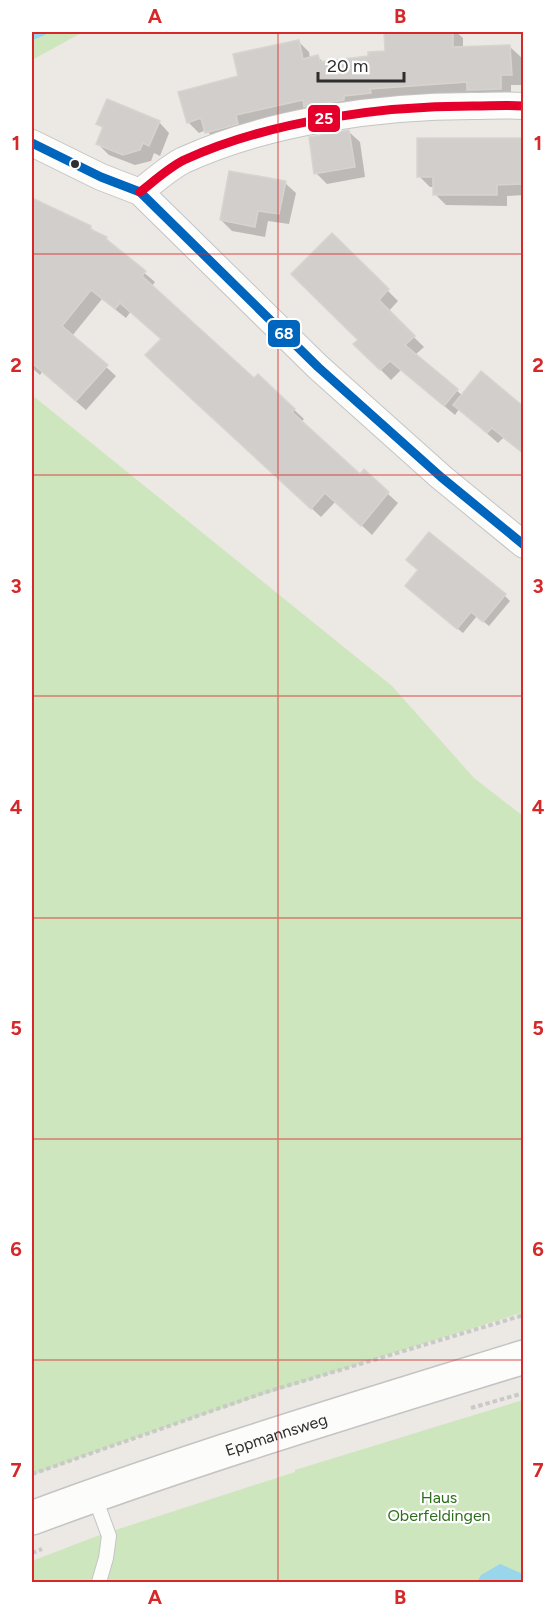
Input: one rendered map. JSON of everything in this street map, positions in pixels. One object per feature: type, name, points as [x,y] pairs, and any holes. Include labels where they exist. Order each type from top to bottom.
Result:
[{"type":"street","points":[[140,192],[181,161],[223,144],[297,124],[375,112],[447,106],[524,106]]},
{"type":"street","points":[[32,143],[101,177],[140,192],[318,367],[441,477],[524,546]]},
{"type":"street","name":"Eppmannsweg","points":[[32,1518],[300,1426],[524,1357]]},
{"type":"lane","points":[[94,1495],[109,1536],[99,1582]]},
{"type":"path","points":[[32,1474],[263,1393],[524,1315]]},
{"type":"path","points":[[460,1412],[524,1393]]},
{"type":"path","points":[[32,1553],[52,1545]]},
{"type":"green space","points":[[32,32],[83,32],[32,60]]},
{"type":"green space","points":[[32,395],[392,686],[474,778],[523,816],[524,1312],[215,1411],[32,1475]]},
{"type":"green space","name":"Haus Oberfeldingen","points":[[523,1400],[523,1582],[32,1582],[32,1561],[97,1536],[295,1472],[295,1470]]},
{"type":"water","points":[[500,1564],[523,1574],[523,1582],[477,1582],[481,1575]]},
{"type":"building","points":[[384,32],[453,32],[453,47],[510,45],[512,75],[501,75],[501,89],[467,90],[467,82],[370,89],[371,93],[344,96],[344,100],[304,107],[303,100],[236,115],[238,124],[205,133],[201,118],[187,123],[178,92],[238,76],[233,54],[299,40],[303,59],[318,55],[320,62],[368,56],[368,52],[385,51]]},
{"type":"building","points":[[107,99],[160,121],[149,146],[143,143],[140,150],[123,155],[96,144],[103,127],[96,124]]},
{"type":"building","points":[[349,130],[355,167],[314,174],[309,137]]},
{"type":"building","points":[[417,138],[524,138],[524,184],[497,185],[497,195],[433,195],[433,177],[417,177]]},
{"type":"building","points":[[229,171],[286,181],[279,214],[258,211],[255,227],[220,220]]},
{"type":"building","points":[[32,198],[91,226],[90,229],[107,237],[106,239],[146,271],[142,276],[254,378],[258,374],[295,409],[292,412],[360,474],[364,469],[389,492],[361,526],[325,493],[311,509],[169,378],[145,355],[161,339],[120,303],[115,309],[91,290],[62,326],[108,365],[76,401],[32,363]]},
{"type":"building","points":[[332,233],[389,289],[379,300],[415,336],[405,345],[458,389],[444,406],[390,361],[380,370],[353,344],[358,340],[291,274]]},
{"type":"building","points":[[481,371],[524,407],[524,454],[492,428],[487,433],[453,405]]},
{"type":"building","points":[[429,532],[506,594],[483,622],[471,612],[457,629],[405,586],[418,570],[406,560]]},
{"type":"waterway","points":[[32,36],[42,32]]},
{"type":"transit line","name":"25","points":[[140,192],[184,160],[217,146],[288,126],[325,118],[401,109],[524,106]]},
{"type":"transit line","name":"68","points":[[32,143],[101,177],[140,192],[318,367],[441,477],[524,545]]}]
